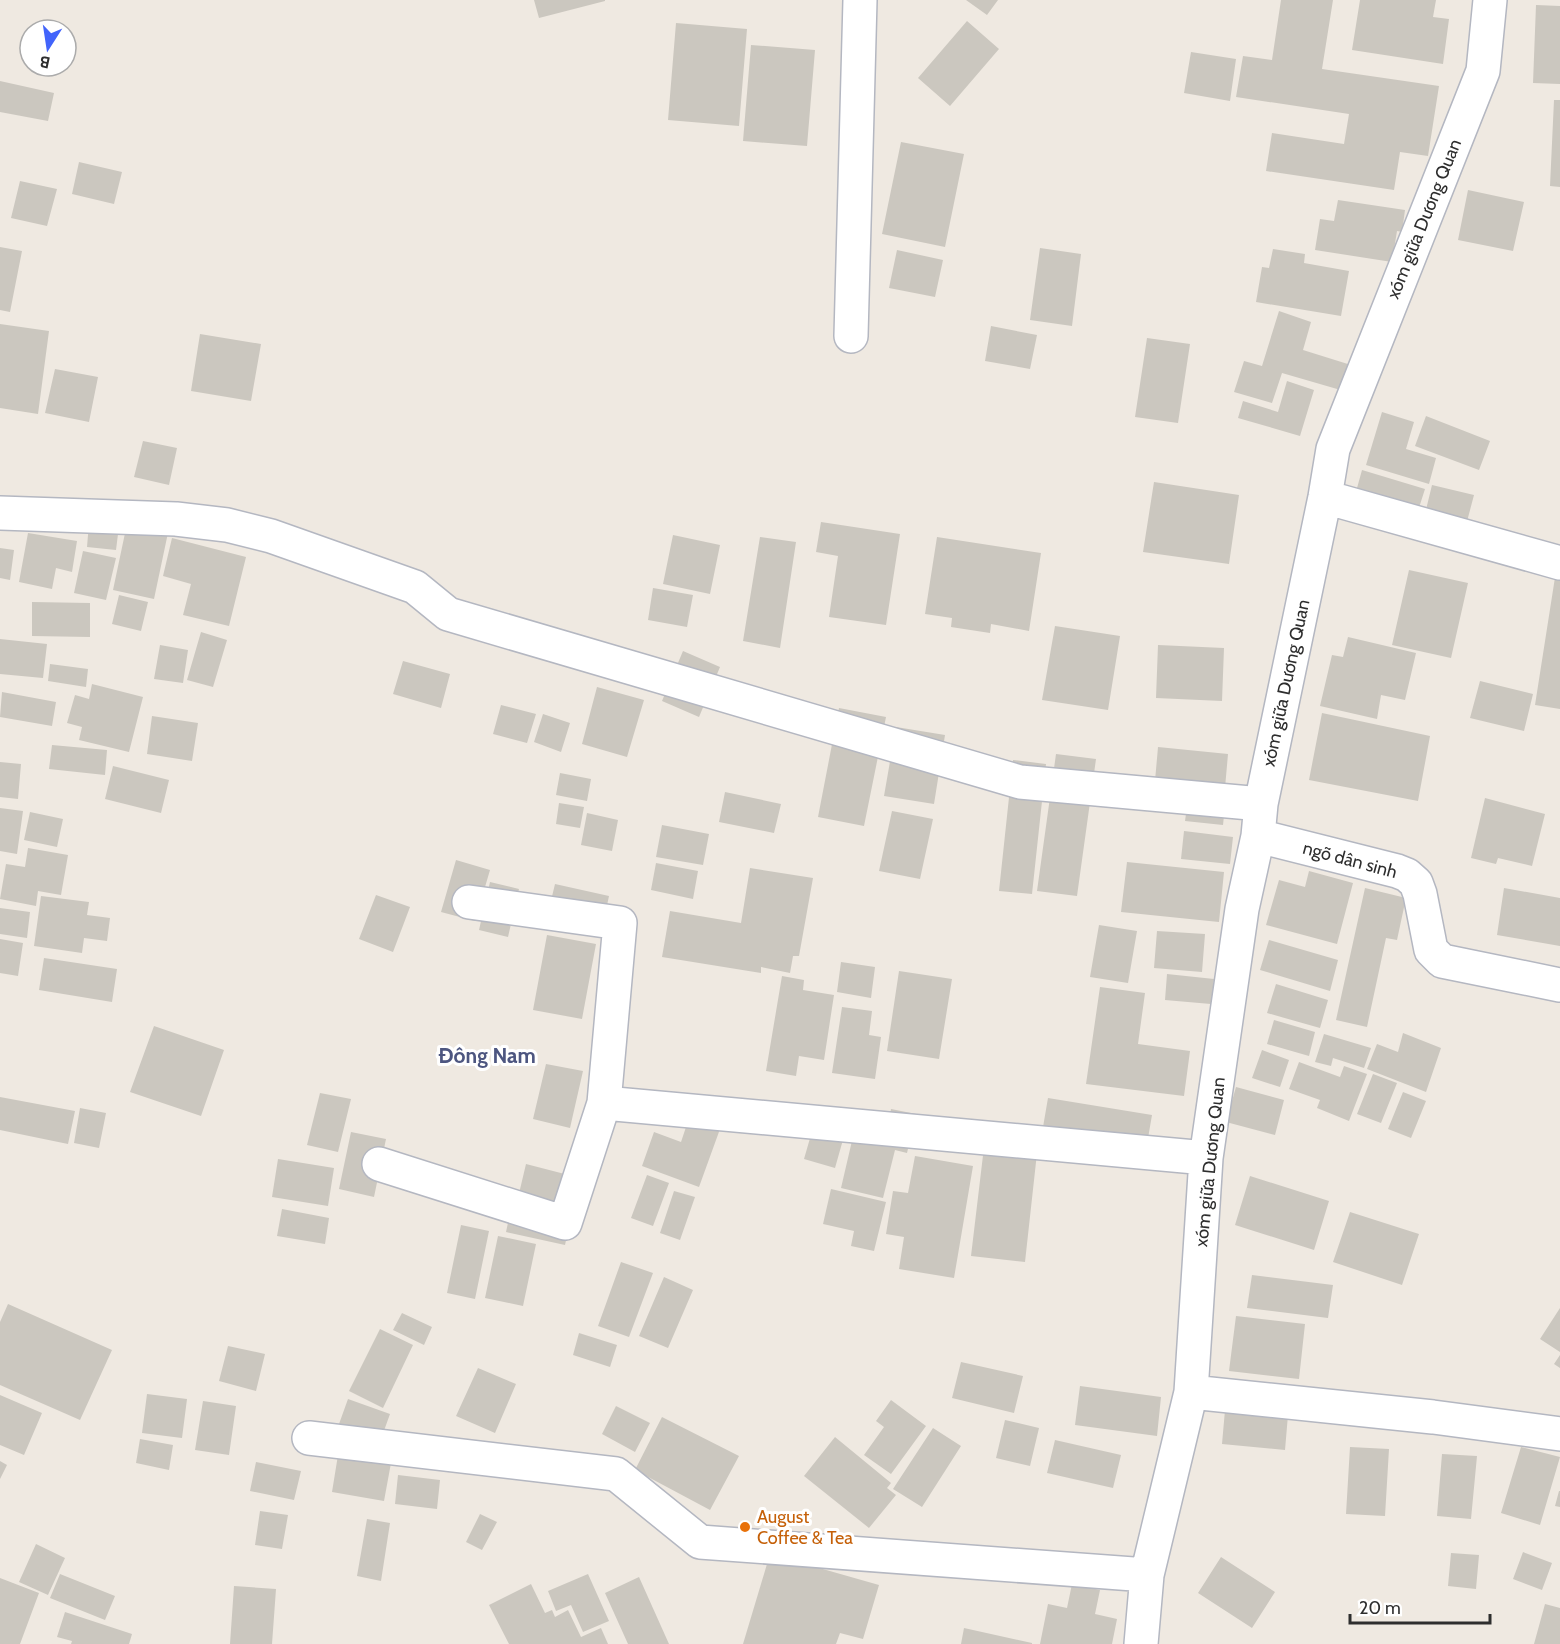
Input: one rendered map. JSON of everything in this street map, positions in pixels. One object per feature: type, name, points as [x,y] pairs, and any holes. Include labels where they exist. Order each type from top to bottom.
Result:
[{"type":"lane","points":[[851,336],[860,0]]},
{"type":"lane","name":"xóm giữa Dương Quan","points":[[1142,1644],[1147,1575],[1191,1392],[1206,1158],[1242,909],[1333,449],[1483,71],[1490,0]]},
{"type":"lane","points":[[1325,497],[1560,563]]},
{"type":"lane","points":[[0,513],[176,519],[227,525],[271,536],[415,587],[448,614],[1020,782],[1261,804]]},
{"type":"lane","name":"ngõ dân sinh","points":[[1258,836],[1407,875],[1416,882],[1420,894],[1431,950],[1443,960],[1560,984]]},
{"type":"lane","points":[[379,1164],[565,1223],[604,1104],[620,923],[469,902]]},
{"type":"lane","points":[[604,1104],[1206,1158]]},
{"type":"lane","points":[[1191,1392],[1432,1417],[1560,1434]]},
{"type":"lane","points":[[309,1438],[616,1474],[700,1542],[1147,1575]]},
{"type":"building","points":[[534,0],[605,0],[605,1],[539,18]]},
{"type":"building","points":[[966,0],[998,0],[987,15]]},
{"type":"building","points":[[1281,0],[1333,0],[1322,69],[1439,86],[1428,156],[1400,152],[1394,190],[1266,171],[1272,133],[1344,144],[1349,114],[1236,97],[1243,56],[1272,60]]},
{"type":"building","points":[[1360,0],[1436,0],[1433,17],[1449,19],[1443,64],[1352,50]]},
{"type":"building","points":[[1536,5],[1560,6],[1560,84],[1533,83]]},
{"type":"building","points":[[967,21],[999,49],[950,106],[918,78]]},
{"type":"building","points":[[676,23],[747,29],[739,126],[668,120]]},
{"type":"building","points":[[751,45],[815,50],[807,146],[743,141]]},
{"type":"building","points":[[1191,52],[1236,59],[1230,101],[1184,93]]},
{"type":"building","points":[[0,81],[54,93],[48,121],[0,112]]},
{"type":"building","points":[[1554,100],[1560,100],[1560,187],[1550,186]]},
{"type":"building","points":[[901,142],[964,154],[945,247],[882,234]]},
{"type":"building","points":[[79,162],[122,172],[114,204],[72,194]]},
{"type":"building","points":[[20,181],[57,189],[47,226],[11,218]]},
{"type":"building","points":[[1468,190],[1524,202],[1513,251],[1458,240]]},
{"type":"building","points":[[1338,200],[1405,210],[1402,232],[1397,231],[1392,262],[1315,250],[1320,219],[1334,221]]},
{"type":"building","points":[[0,247],[22,251],[10,312],[0,310]]},
{"type":"building","points":[[1040,248],[1081,254],[1072,326],[1030,320]]},
{"type":"building","points":[[1273,249],[1305,254],[1304,263],[1349,271],[1341,316],[1256,302],[1262,267],[1269,268]]},
{"type":"building","points":[[897,250],[943,260],[935,297],[889,288]]},
{"type":"building","points":[[1279,311],[1311,322],[1303,350],[1351,365],[1344,391],[1282,373],[1272,403],[1234,392],[1244,361],[1262,366]]},
{"type":"building","points":[[0,324],[49,331],[38,414],[0,408]]},
{"type":"building","points":[[991,326],[1037,335],[1030,369],[985,361]]},
{"type":"building","points":[[200,334],[261,344],[251,401],[191,391]]},
{"type":"building","points":[[1147,338],[1190,344],[1178,423],[1135,417]]},
{"type":"building","points":[[55,369],[98,377],[89,422],[45,413]]},
{"type":"building","points":[[1287,381],[1314,390],[1300,436],[1238,418],[1243,401],[1278,412]]},
{"type":"building","points":[[1382,412],[1414,422],[1406,449],[1436,458],[1429,484],[1366,465]]},
{"type":"building","points":[[1426,416],[1490,441],[1479,470],[1415,446]]},
{"type":"building","points":[[143,441],[177,448],[169,485],[134,477]]},
{"type":"building","points":[[1362,470],[1425,489],[1416,517],[1354,499]]},
{"type":"building","points":[[1154,482],[1239,495],[1229,564],[1143,552]]},
{"type":"building","points":[[1432,485],[1474,495],[1465,529],[1424,518]]},
{"type":"building","points":[[128,519],[169,528],[154,599],[113,590]]},
{"type":"building","points":[[821,522],[900,534],[886,625],[829,617],[838,556],[816,552]]},
{"type":"building","points":[[89,523],[119,526],[116,550],[87,547]]},
{"type":"building","points":[[28,533],[77,541],[72,572],[56,568],[52,589],[19,582]]},
{"type":"building","points":[[673,535],[720,545],[710,594],[663,584]]},
{"type":"building","points":[[760,537],[796,542],[780,648],[743,641]]},
{"type":"building","points":[[937,537],[1041,553],[1029,631],[991,624],[990,633],[951,627],[952,618],[925,614]]},
{"type":"building","points":[[172,538],[246,557],[229,626],[183,615],[191,584],[163,576]]},
{"type":"building","points":[[0,548],[14,550],[10,580],[0,578]]},
{"type":"building","points":[[83,551],[116,558],[106,600],[74,593]]},
{"type":"building","points":[[1409,570],[1468,583],[1451,658],[1392,645]]},
{"type":"building","points":[[1556,571],[1560,571],[1560,709],[1535,705]]},
{"type":"building","points":[[653,588],[693,595],[687,627],[648,620]]},
{"type":"building","points":[[119,595],[148,602],[141,631],[112,624]]},
{"type":"building","points":[[32,602],[90,603],[90,637],[32,636]]},
{"type":"building","points":[[1055,626],[1120,636],[1108,710],[1042,700]]},
{"type":"building","points":[[201,632],[227,640],[213,687],[187,680]]},
{"type":"building","points":[[1348,637],[1416,653],[1405,700],[1381,695],[1377,719],[1320,706],[1332,655],[1343,657]]},
{"type":"building","points":[[0,639],[47,644],[43,678],[0,674]]},
{"type":"building","points":[[160,645],[188,650],[183,683],[154,679]]},
{"type":"building","points":[[1158,645],[1224,648],[1222,701],[1156,698]]},
{"type":"building","points":[[683,651],[720,667],[699,717],[662,701]]},
{"type":"building","points":[[403,661],[450,674],[441,708],[393,694]]},
{"type":"building","points":[[50,664],[88,669],[86,687],[48,681]]},
{"type":"building","points":[[1480,681],[1533,694],[1524,731],[1470,718]]},
{"type":"building","points":[[92,684],[143,697],[129,752],[79,740],[82,727],[67,723],[75,695],[89,699]]},
{"type":"building","points":[[597,687],[644,700],[627,757],[582,744]]},
{"type":"building","points":[[2,692],[56,702],[52,726],[0,717]]},
{"type":"building","points":[[501,705],[536,714],[527,743],[493,734]]},
{"type":"building","points":[[839,708],[886,717],[864,826],[818,817]]},
{"type":"building","points":[[1322,713],[1430,736],[1418,801],[1309,780]]},
{"type":"building","points":[[543,714],[570,723],[561,752],[534,742]]},
{"type":"building","points":[[152,716],[198,723],[192,761],[147,754]]},
{"type":"building","points":[[896,727],[945,735],[934,804],[884,796]]},
{"type":"building","points":[[52,745],[107,750],[105,775],[49,769]]},
{"type":"building","points":[[1158,747],[1228,754],[1225,788],[1155,781]]},
{"type":"building","points":[[1056,754],[1096,759],[1077,896],[1037,891]]},
{"type":"building","points":[[1013,760],[1046,764],[1032,894],[999,891]]},
{"type":"building","points":[[0,762],[21,764],[18,799],[0,797]]},
{"type":"building","points":[[113,766],[169,780],[161,813],[105,799]]},
{"type":"building","points":[[560,773],[591,779],[587,801],[556,795]]},
{"type":"building","points":[[725,792],[781,804],[774,833],[719,822]]},
{"type":"building","points":[[1189,793],[1226,797],[1223,825],[1185,821]]},
{"type":"building","points":[[1485,798],[1545,814],[1532,866],[1498,858],[1496,864],[1471,858]]},
{"type":"building","points":[[559,803],[584,807],[580,828],[556,824]]},
{"type":"building","points":[[0,808],[23,811],[17,854],[0,851]]},
{"type":"building","points":[[892,811],[933,819],[920,879],[879,871]]},
{"type":"building","points":[[30,812],[63,819],[57,847],[24,840]]},
{"type":"building","points":[[587,813],[618,820],[612,851],[581,845]]},
{"type":"building","points":[[662,825],[709,834],[703,865],[656,857]]},
{"type":"building","points":[[1184,831],[1233,837],[1230,864],[1181,859]]},
{"type":"building","points":[[28,848],[68,855],[61,895],[38,891],[36,906],[0,899],[6,864],[25,867]]},
{"type":"building","points":[[456,860],[490,870],[475,921],[441,912]]},
{"type":"building","points":[[1127,862],[1224,872],[1219,922],[1121,912]]},
{"type":"building","points":[[656,863],[698,871],[693,899],[651,890]]},
{"type":"building","points":[[750,868],[813,878],[799,956],[793,956],[790,973],[761,967],[761,973],[662,957],[670,911],[741,923]]},
{"type":"building","points":[[1309,871],[1353,883],[1337,944],[1266,925],[1279,880],[1305,887]]},
{"type":"building","points":[[490,882],[519,889],[508,937],[479,930]]},
{"type":"building","points":[[555,884],[609,896],[603,924],[548,913]]},
{"type":"building","points":[[1365,888],[1406,898],[1397,940],[1386,938],[1367,1027],[1336,1020]]},
{"type":"building","points":[[1504,888],[1560,898],[1560,946],[1497,935]]},
{"type":"building","points":[[376,895],[410,907],[393,952],[359,939]]},
{"type":"building","points":[[41,896],[89,902],[87,915],[110,918],[107,941],[84,938],[82,953],[34,946]]},
{"type":"building","points":[[0,908],[30,912],[27,938],[0,934]]},
{"type":"building","points":[[1099,925],[1137,931],[1128,983],[1090,977]]},
{"type":"building","points":[[1157,931],[1205,934],[1202,972],[1154,968]]},
{"type":"building","points":[[547,935],[596,944],[582,1019],[533,1010]]},
{"type":"building","points":[[0,939],[23,943],[18,976],[0,973]]},
{"type":"building","points":[[1269,940],[1338,960],[1330,991],[1260,970]]},
{"type":"building","points":[[44,958],[117,969],[112,1002],[39,990]]},
{"type":"building","points":[[841,962],[875,967],[871,998],[837,992]]},
{"type":"building","points":[[899,971],[952,979],[939,1059],[887,1051]]},
{"type":"building","points":[[1167,974],[1214,979],[1211,1004],[1165,1000]]},
{"type":"building","points":[[782,976],[804,980],[803,990],[834,995],[824,1060],[799,1056],[796,1076],[766,1071]]},
{"type":"building","points":[[1276,984],[1328,1000],[1320,1028],[1267,1013]]},
{"type":"building","points":[[1100,987],[1145,993],[1138,1044],[1190,1051],[1184,1096],[1086,1084]]},
{"type":"building","points":[[842,1007],[872,1011],[869,1035],[881,1037],[875,1079],[832,1073]]},
{"type":"building","points":[[1274,1020],[1315,1032],[1309,1056],[1267,1044]]},
{"type":"building","points":[[154,1026],[224,1050],[201,1116],[130,1092]]},
{"type":"building","points":[[1403,1033],[1441,1048],[1426,1092],[1367,1069],[1377,1044],[1398,1052]]},
{"type":"building","points":[[1324,1034],[1371,1048],[1364,1068],[1333,1058],[1331,1066],[1315,1062]]},
{"type":"building","points":[[1262,1050],[1289,1060],[1280,1087],[1252,1078]]},
{"type":"building","points":[[1299,1062],[1340,1077],[1344,1066],[1367,1074],[1349,1121],[1317,1108],[1320,1100],[1289,1089]]},
{"type":"building","points":[[546,1064],[583,1071],[570,1128],[533,1119]]},
{"type":"building","points":[[1373,1074],[1397,1083],[1381,1123],[1357,1114]]},
{"type":"building","points":[[1236,1087],[1284,1100],[1275,1135],[1226,1122]]},
{"type":"building","points":[[1403,1092],[1426,1101],[1411,1138],[1388,1129]]},
{"type":"building","points":[[320,1093],[351,1099],[338,1152],[307,1145]]},
{"type":"building","points":[[0,1097],[75,1111],[68,1144],[0,1130]]},
{"type":"building","points":[[1048,1098],[1152,1115],[1147,1144],[1043,1127]]},
{"type":"building","points":[[80,1108],[106,1113],[99,1148],[74,1143]]},
{"type":"building","points":[[891,1109],[916,1114],[907,1153],[895,1150],[883,1198],[841,1188],[858,1115],[889,1122]]},
{"type":"building","points":[[817,1114],[848,1122],[835,1168],[804,1159]]},
{"type":"building","points":[[689,1118],[720,1129],[699,1187],[642,1166],[654,1132],[681,1142]]},
{"type":"building","points":[[351,1132],[386,1139],[374,1197],[339,1189]]},
{"type":"building","points":[[984,1147],[1037,1153],[1025,1262],[971,1256]]},
{"type":"building","points":[[915,1156],[973,1166],[954,1278],[899,1269],[904,1237],[886,1234],[893,1191],[908,1193]]},
{"type":"building","points":[[278,1159],[334,1168],[328,1206],[272,1197]]},
{"type":"building","points":[[526,1164],[584,1179],[574,1217],[517,1202]]},
{"type":"building","points":[[647,1175],[669,1183],[653,1226],[631,1218]]},
{"type":"building","points":[[1250,1176],[1329,1201],[1314,1250],[1235,1225]]},
{"type":"building","points":[[831,1189],[886,1202],[874,1251],[851,1246],[854,1231],[823,1224]]},
{"type":"building","points":[[674,1191],[695,1197],[680,1240],[660,1233]]},
{"type":"building","points":[[282,1209],[329,1218],[325,1244],[277,1236]]},
{"type":"building","points":[[511,1209],[570,1222],[565,1245],[506,1232]]},
{"type":"building","points":[[1350,1212],[1419,1234],[1402,1285],[1333,1262]]},
{"type":"building","points":[[461,1225],[489,1231],[475,1299],[447,1293]]},
{"type":"building","points":[[498,1236],[536,1244],[523,1306],[485,1298]]},
{"type":"building","points":[[621,1262],[653,1273],[629,1337],[598,1326]]},
{"type":"building","points":[[1252,1275],[1333,1285],[1328,1318],[1247,1308]]},
{"type":"building","points":[[664,1277],[693,1290],[668,1348],[639,1336]]},
{"type":"building","points":[[8,1304],[112,1350],[80,1420],[0,1385],[0,1322]]},
{"type":"building","points":[[1560,1308],[1560,1352],[1540,1339]]},
{"type":"building","points":[[402,1313],[432,1327],[424,1345],[393,1330]]},
{"type":"building","points":[[1236,1316],[1305,1324],[1299,1379],[1229,1371]]},
{"type":"building","points":[[380,1329],[413,1345],[383,1408],[349,1391]]},
{"type":"building","points":[[579,1333],[617,1345],[610,1367],[573,1355]]},
{"type":"building","points":[[228,1346],[265,1354],[256,1391],[219,1381]]},
{"type":"building","points":[[1560,1355],[1560,1368],[1554,1364]]},
{"type":"building","points":[[961,1362],[1023,1376],[1014,1413],[952,1398]]},
{"type":"building","points":[[478,1368],[516,1384],[495,1433],[456,1416]]},
{"type":"building","points":[[1080,1386],[1161,1397],[1157,1436],[1075,1425]]},
{"type":"building","points":[[147,1394],[187,1399],[182,1438],[142,1433]]},
{"type":"building","points":[[0,1395],[42,1413],[24,1455],[0,1445]]},
{"type":"building","points":[[348,1399],[390,1414],[381,1439],[339,1424]]},
{"type":"building","points":[[891,1400],[926,1426],[891,1474],[864,1455],[884,1427],[876,1421]]},
{"type":"building","points":[[203,1401],[236,1406],[229,1455],[195,1450]]},
{"type":"building","points":[[616,1406],[650,1423],[635,1452],[602,1434]]},
{"type":"building","points":[[1225,1410],[1288,1415],[1285,1450],[1222,1444]]},
{"type":"building","points":[[662,1417],[739,1456],[710,1510],[635,1470]]},
{"type":"building","points":[[1005,1420],[1039,1428],[1030,1466],[996,1458]]},
{"type":"building","points":[[933,1428],[961,1446],[922,1507],[893,1489]]},
{"type":"building","points":[[835,1437],[891,1483],[887,1488],[896,1495],[869,1528],[804,1476]]},
{"type":"building","points":[[140,1439],[173,1445],[169,1470],[136,1463]]},
{"type":"building","points":[[1055,1440],[1121,1455],[1113,1488],[1047,1473]]},
{"type":"building","points":[[1350,1447],[1389,1449],[1385,1516],[1346,1514]]},
{"type":"building","points":[[1521,1447],[1560,1457],[1540,1525],[1501,1513]]},
{"type":"building","points":[[1442,1454],[1477,1456],[1471,1519],[1437,1516]]},
{"type":"building","points":[[338,1455],[391,1463],[384,1501],[332,1492]]},
{"type":"building","points":[[0,1461],[7,1465],[0,1479]]},
{"type":"building","points":[[256,1462],[301,1471],[294,1500],[250,1491]]},
{"type":"building","points":[[398,1475],[440,1480],[437,1509],[395,1504]]},
{"type":"building","points":[[1560,1491],[1560,1507],[1555,1506]]},
{"type":"building","points":[[260,1511],[288,1515],[282,1549],[255,1545]]},
{"type":"building","points":[[480,1514],[497,1522],[482,1550],[466,1542]]},
{"type":"building","points":[[367,1519],[390,1523],[381,1581],[357,1576]]},
{"type":"building","points":[[36,1544],[65,1558],[48,1595],[19,1582]]},
{"type":"building","points":[[1523,1552],[1552,1563],[1542,1590],[1513,1579]]},
{"type":"building","points":[[1451,1553],[1479,1555],[1476,1589],[1448,1586]]},
{"type":"building","points":[[770,1554],[879,1585],[863,1639],[840,1633],[836,1644],[743,1644]]},
{"type":"building","points":[[1221,1557],[1275,1592],[1252,1628],[1198,1593]]},
{"type":"building","points":[[60,1574],[115,1596],[105,1620],[50,1598]]},
{"type":"building","points":[[588,1574],[609,1621],[583,1632],[571,1605],[556,1611],[548,1591]]},
{"type":"building","points":[[639,1577],[669,1644],[628,1644],[605,1593]]},
{"type":"building","points":[[0,1578],[39,1593],[20,1644],[0,1644]]},
{"type":"building","points":[[531,1584],[545,1613],[552,1610],[555,1617],[568,1610],[581,1637],[601,1628],[608,1644],[509,1644],[489,1605]]},
{"type":"building","points":[[1072,1584],[1100,1590],[1095,1614],[1117,1619],[1112,1644],[1040,1644],[1048,1604],[1067,1608]]},
{"type":"building","points":[[234,1586],[276,1589],[272,1644],[230,1644]]},
{"type":"building","points":[[1545,1604],[1560,1608],[1560,1644],[1534,1644]]},
{"type":"building","points":[[65,1612],[132,1634],[129,1644],[71,1644],[72,1641],[57,1637]]},
{"type":"building","points":[[964,1628],[1032,1643],[1032,1644],[961,1644]]},
{"type":"place","name":"August Coffee & Tea","points":[[745,1527]]},
{"type":"district","name":"Đông Nam","points":[[487,1056]]}]
